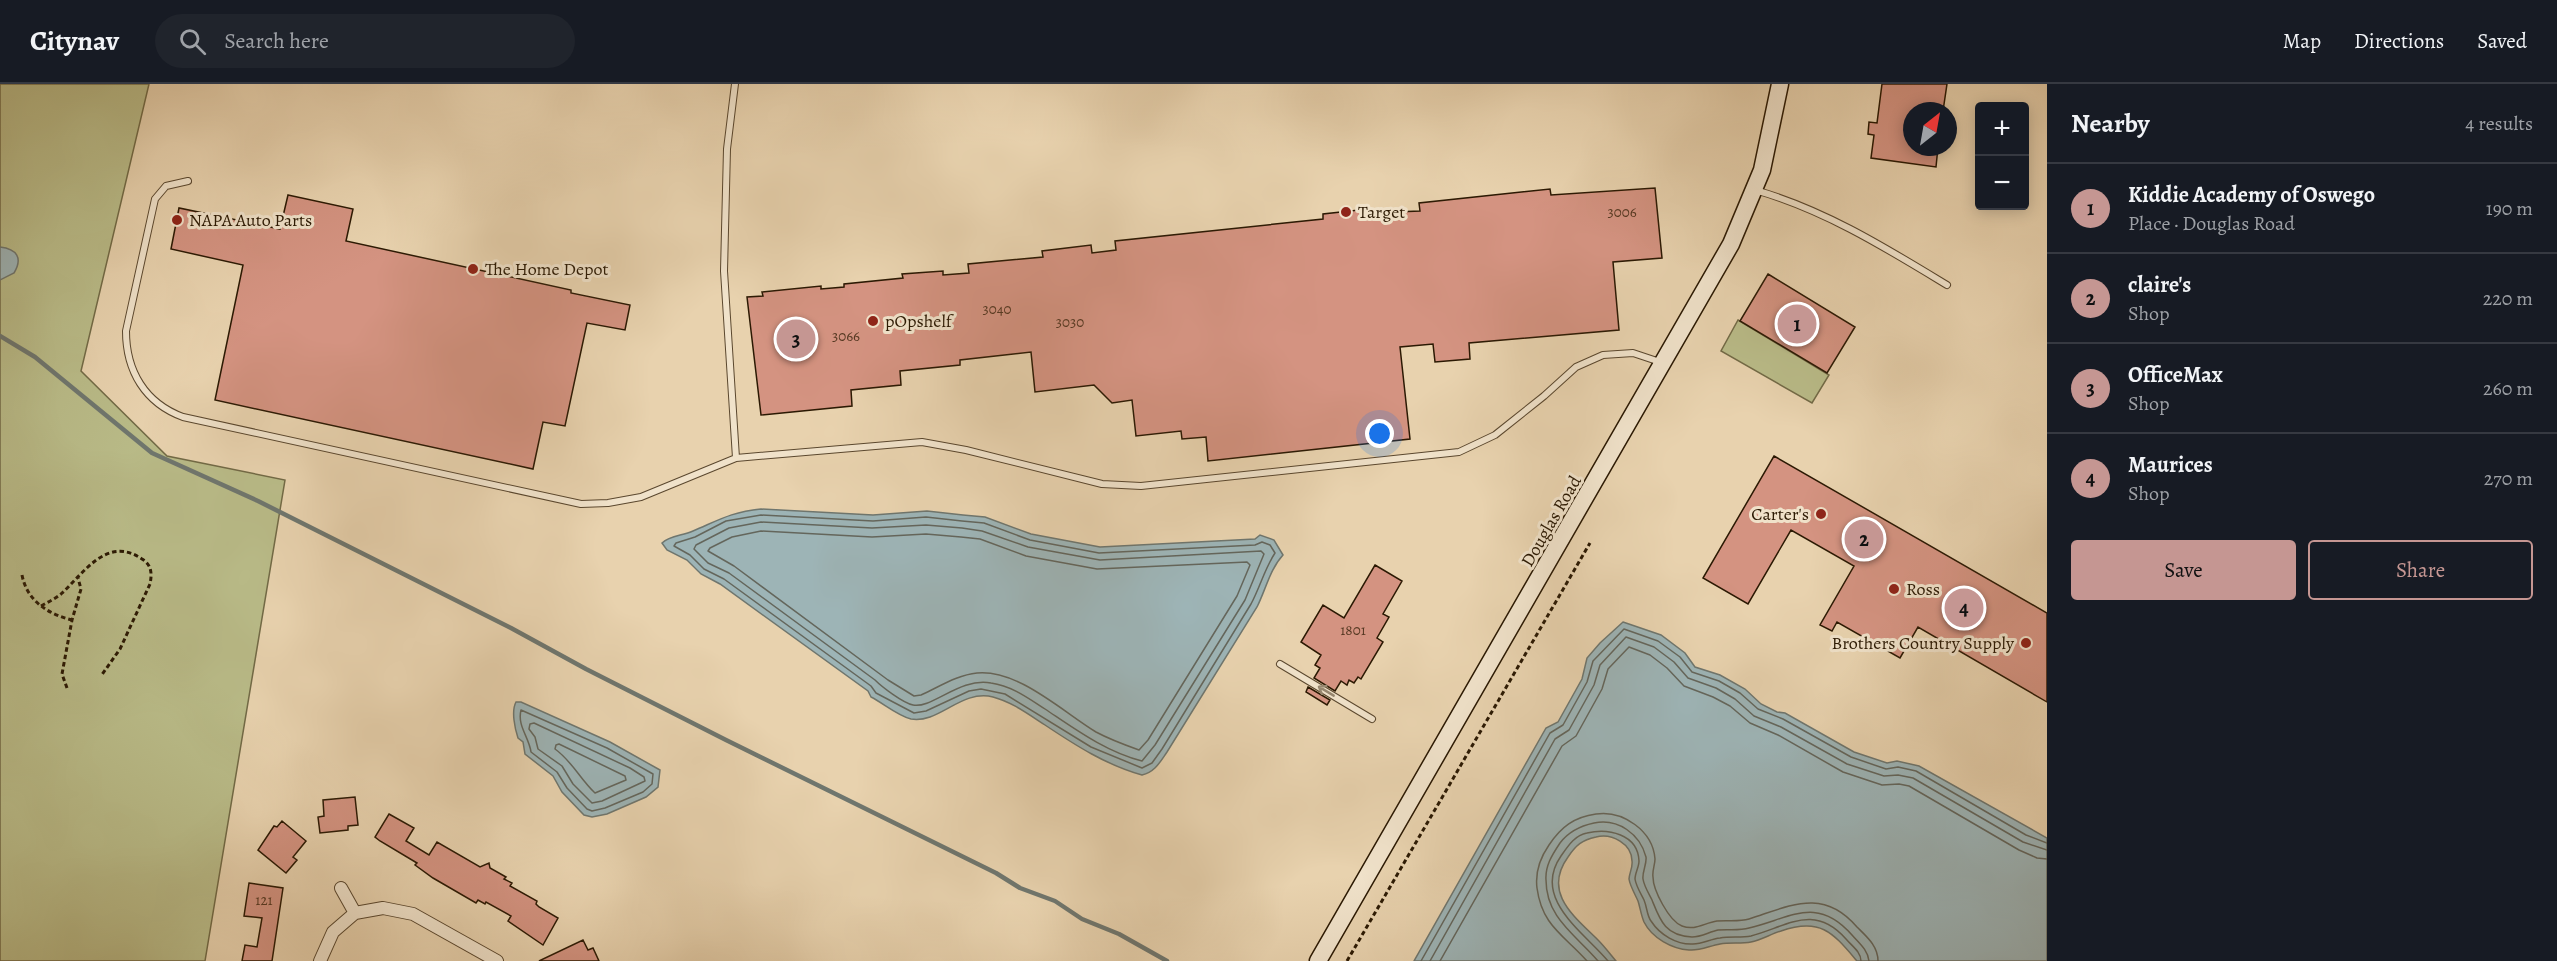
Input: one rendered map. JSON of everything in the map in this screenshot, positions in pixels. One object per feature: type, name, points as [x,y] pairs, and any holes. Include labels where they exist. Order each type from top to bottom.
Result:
[{"type":"street","name":"Douglas Road","points":[[1318,961],[1731,244],[1755,190],[1774,118],[1780,84]]},
{"type":"street","points":[[341,888],[355,913]]},
{"type":"street","points":[[320,961],[333,932],[355,913],[383,908],[413,914],[497,961]]},
{"type":"lane","points":[[735,84],[727,149],[724,271],[736,458]]},
{"type":"lane","points":[[188,181],[166,186],[156,199],[126,331],[126,347],[134,375],[150,397],[172,413],[581,504],[608,503],[641,497],[736,458],[922,442],[976,452],[1102,484],[1141,486],[1459,452],[1495,435],[1576,367],[1603,355],[1634,353],[1664,363]]},
{"type":"lane","points":[[1755,190],[1779,197],[1841,224],[1878,243],[1947,285]]},
{"type":"lane","points":[[1280,664],[1372,719]]},
{"type":"path","points":[[1347,961],[1590,543]]},
{"type":"path","points":[[40,606],[59,596],[96,560],[111,551],[119,551],[141,558],[150,567],[150,584],[120,649],[100,676]]},
{"type":"path","points":[[22,575],[27,590],[40,606],[57,616],[72,620]]},
{"type":"path","points":[[67,688],[62,674],[72,620],[81,589],[78,578]]},
{"type":"green space","points":[[0,84],[149,84],[81,371],[167,456],[285,480],[205,961],[0,961]]},
{"type":"green space","points":[[1738,320],[1829,375],[1812,403],[1721,351]]},
{"type":"water","points":[[0,247],[14,252],[18,263],[14,273],[0,280]]},
{"type":"water","points":[[761,509],[873,515],[927,511],[985,517],[1031,534],[1100,547],[1255,539],[1260,535],[1274,540],[1283,555],[1271,573],[1257,607],[1167,752],[1154,769],[1142,775],[1091,754],[1020,709],[993,697],[971,698],[931,717],[921,719],[911,719],[901,715],[871,697],[868,691],[720,584],[701,574],[687,560],[667,550],[662,543],[669,538],[689,533],[726,517]]},
{"type":"water","points":[[1623,622],[1661,635],[1685,653],[1695,667],[1720,675],[1745,689],[1761,704],[1777,712],[1785,713],[1854,752],[1887,763],[1897,761],[1919,766],[2047,838],[2047,961],[1857,961],[1825,930],[1806,926],[1781,931],[1751,942],[1724,943],[1693,950],[1683,949],[1663,942],[1648,928],[1630,882],[1632,863],[1629,850],[1620,841],[1602,836],[1583,841],[1577,846],[1561,870],[1558,882],[1560,893],[1572,913],[1616,961],[1414,961],[1546,728],[1558,722],[1582,679],[1587,658]]},
{"type":"water","points":[[516,702],[521,702],[610,742],[660,770],[658,787],[646,797],[607,814],[592,817],[584,815],[562,792],[553,776],[525,754],[523,742],[518,738],[515,725]]},
{"type":"building","points":[[1882,84],[1947,84],[1944,102],[1903,102],[1903,156],[1937,156],[1936,167],[1871,158],[1874,135],[1868,134],[1869,122],[1877,123]]},
{"type":"building","points":[[1655,188],[1662,258],[1613,262],[1619,330],[1469,343],[1470,359],[1435,362],[1433,344],[1400,347],[1410,439],[1208,461],[1206,437],[1182,439],[1181,431],[1136,436],[1132,400],[1112,403],[1094,385],[1035,392],[1031,352],[960,360],[960,365],[900,371],[901,385],[851,390],[852,406],[761,415],[747,297],[763,296],[762,292],[821,286],[821,289],[844,287],[844,284],[903,278],[902,274],[943,271],[943,275],[969,273],[968,264],[1043,257],[1042,251],[1091,245],[1092,253],[1116,250],[1115,241],[1323,219],[1323,214],[1368,209],[1369,213],[1420,211],[1419,203],[1550,189],[1551,195]]},
{"type":"building","points":[[288,195],[353,209],[346,241],[630,305],[625,330],[587,323],[565,426],[543,422],[533,469],[215,400],[243,265],[171,249],[179,208],[280,229]]},
{"type":"building","points":[[1768,274],[1855,327],[1827,373],[1740,321]]},
{"type":"building","points":[[1774,456],[2047,613],[2047,702],[1918,627],[1900,658],[1837,622],[1832,631],[1820,625],[1854,566],[1791,530],[1748,604],[1703,578]]},
{"type":"building","points":[[1375,565],[1402,581],[1383,614],[1389,617],[1377,638],[1383,642],[1361,679],[1358,677],[1354,683],[1349,680],[1347,685],[1341,681],[1335,691],[1314,678],[1320,668],[1315,665],[1321,655],[1301,642],[1323,605],[1344,618]]},
{"type":"building","points":[[1308,687],[1330,700],[1327,705],[1306,692]]},
{"type":"building","points":[[355,797],[358,825],[348,826],[348,830],[320,833],[318,817],[324,816],[323,800]]},
{"type":"building","points":[[389,814],[414,828],[406,841],[429,855],[437,842],[480,867],[489,863],[490,868],[512,883],[510,886],[537,901],[536,904],[539,907],[558,918],[543,945],[508,921],[511,916],[486,902],[485,904],[478,900],[476,903],[433,878],[415,865],[417,863],[375,837]]},
{"type":"building","points":[[282,821],[306,841],[293,857],[297,860],[286,873],[258,850],[274,826],[277,827]]},
{"type":"building","points":[[249,883],[283,888],[272,961],[242,961],[245,945],[257,947],[262,918],[244,916]]},
{"type":"building","points":[[583,940],[588,950],[593,948],[599,961],[539,961]]},
{"type":"waterway","points":[[0,336],[35,357],[152,453],[258,501],[511,628],[726,740],[996,873],[1020,888],[1055,901],[1082,919],[1119,934],[1167,961]]},
{"type":"place","name":"Target","points":[[1346,212]]},
{"type":"place","name":"NAPA Auto Parts","points":[[177,220]]},
{"type":"place","name":"The Home Depot","points":[[473,269]]},
{"type":"place","name":"pOpshelf","points":[[873,321]]},
{"type":"place","name":"Kiddie Academy of Oswego","points":[[1797,324]]},
{"type":"place","name":"OfficeMax","points":[[796,339]]},
{"type":"place","name":"Carter's","points":[[1821,514]]},
{"type":"place","name":"claire's","points":[[1864,539]]},
{"type":"place","name":"Ross","points":[[1894,589]]},
{"type":"place","name":"Maurices","points":[[1964,608]]},
{"type":"place","name":"Brothers Country Supply","points":[[2026,643]]}]
